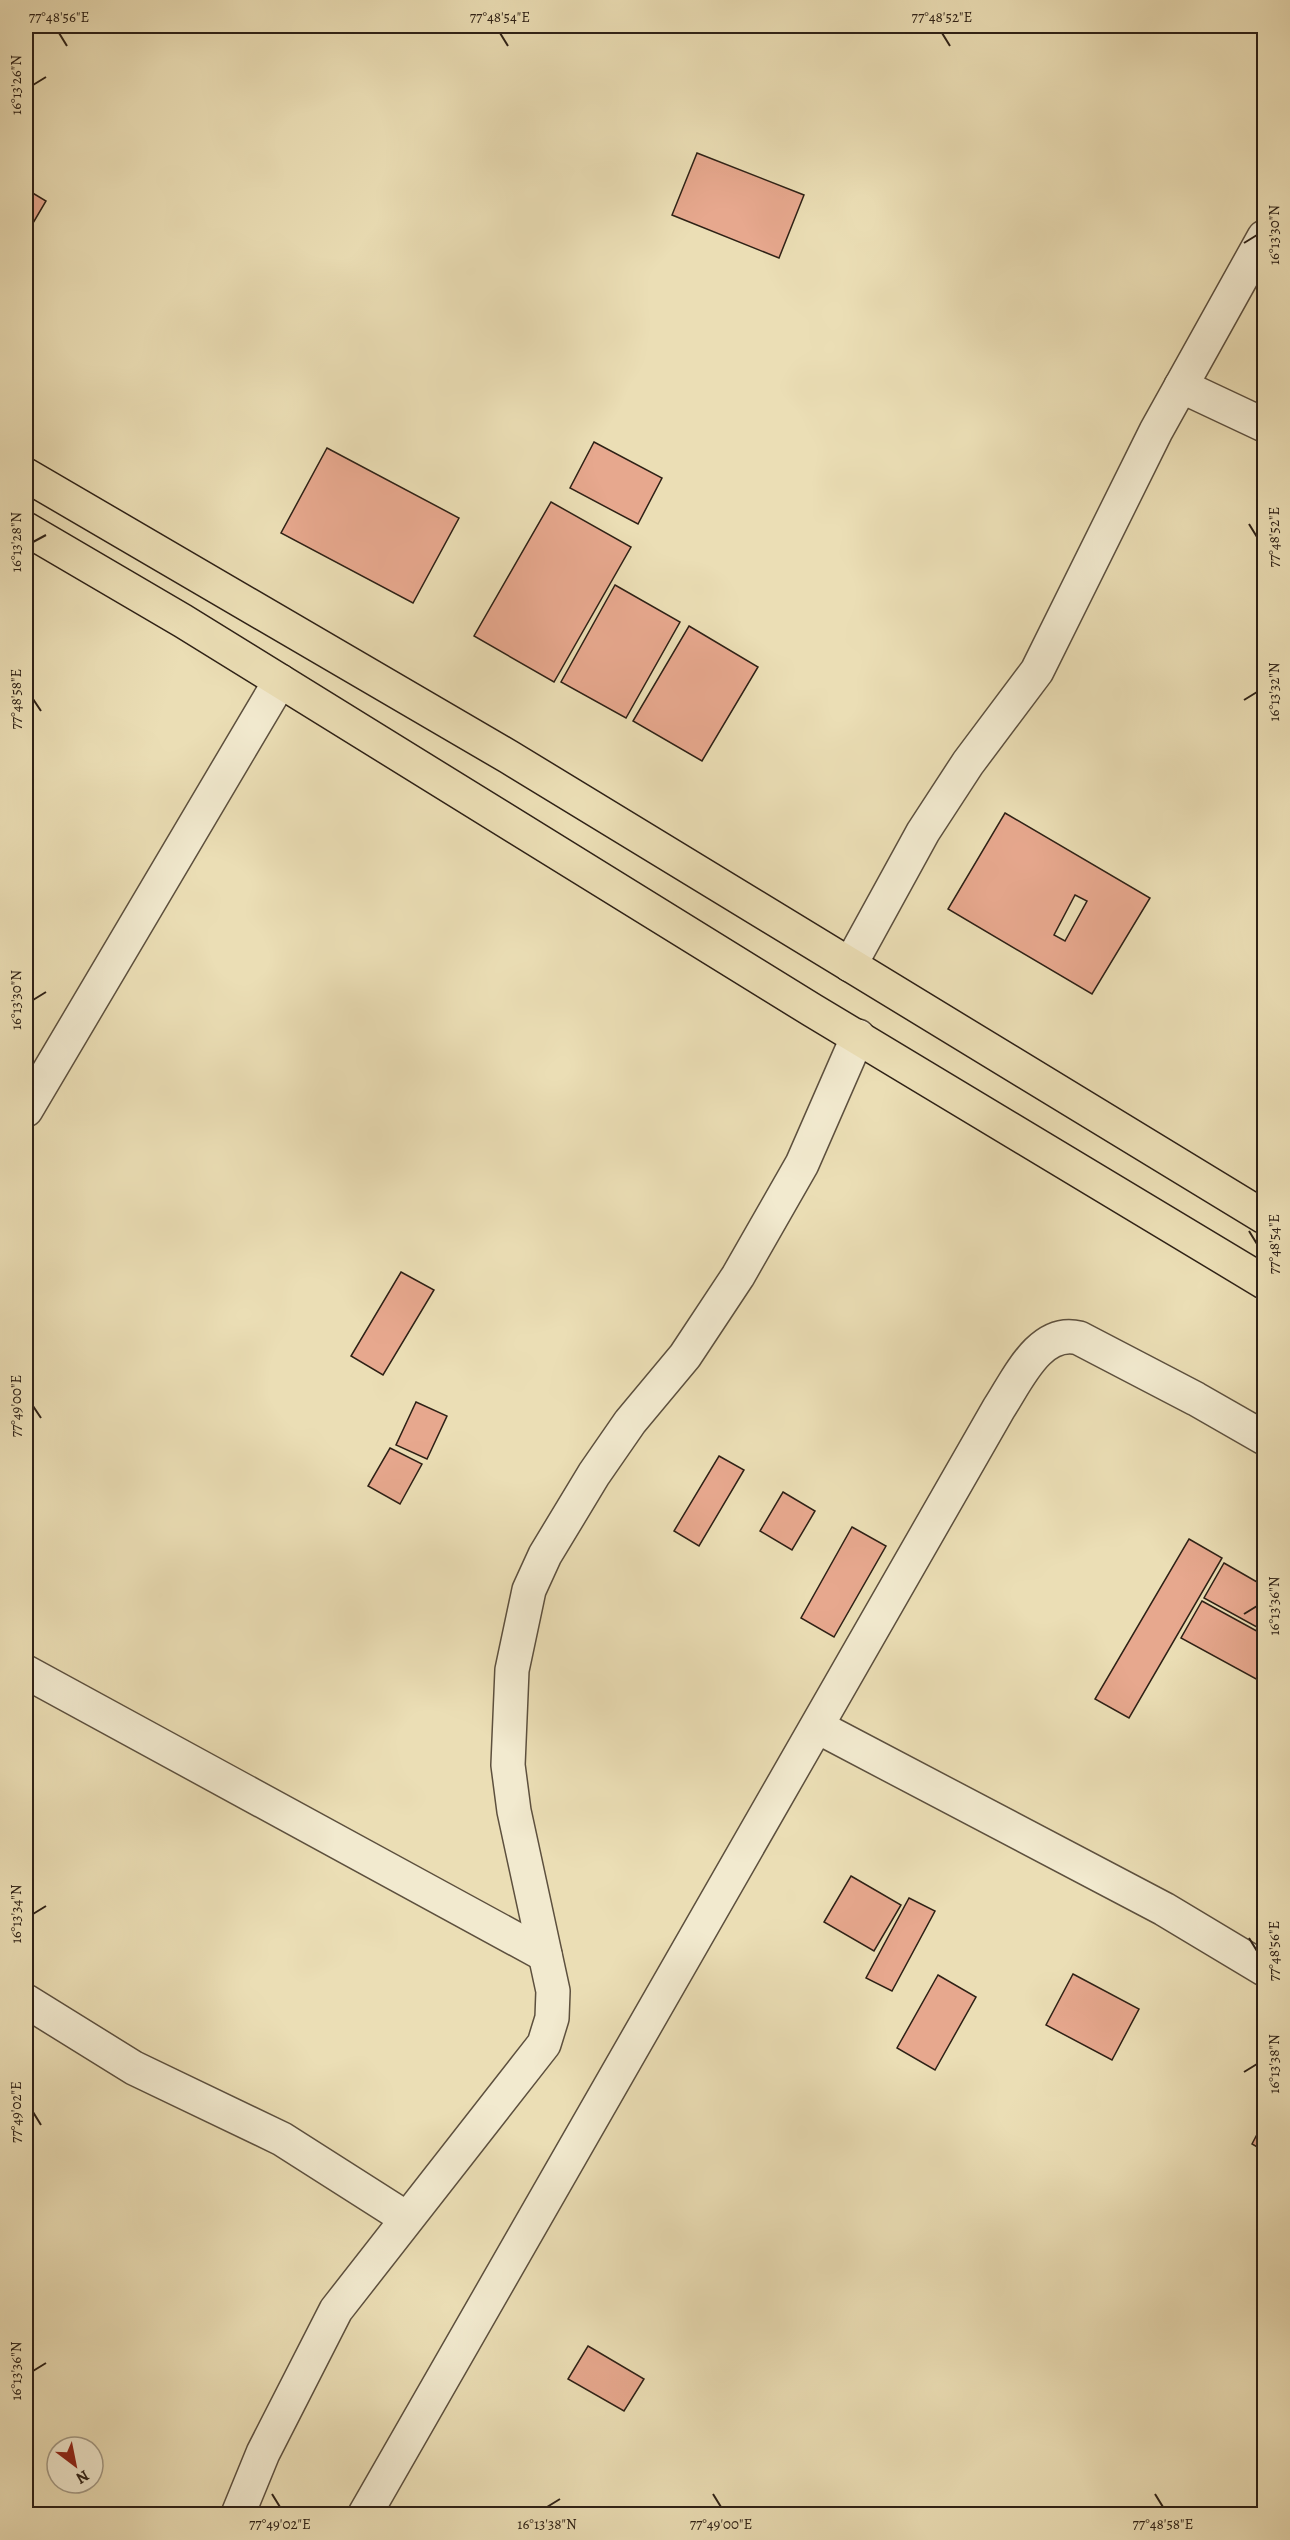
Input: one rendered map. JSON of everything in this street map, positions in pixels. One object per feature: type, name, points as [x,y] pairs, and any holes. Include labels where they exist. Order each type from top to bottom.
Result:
[{"type":"main road","points":[[26,475],[509,757],[1264,1217]]},
{"type":"main road","points":[[26,529],[280,681],[1264,1282]]},
{"type":"street","points":[[850,965],[923,832],[968,763],[1037,671],[1181,386],[1264,237]]},
{"type":"street","points":[[1181,386],[1264,425]]},
{"type":"street","points":[[26,1110],[280,681]]},
{"type":"street","points":[[238,2514],[263,2453],[336,2310],[544,2044],[552,2018],[553,1991],[514,1811],[508,1765],[512,1670],[530,1590],[545,1555],[594,1474],[641,1407],[685,1356],[749,1258],[802,1164],[858,1036]]},
{"type":"street","points":[[365,2514],[999,1408],[1036,1353],[1052,1340],[1068,1335],[1079,1338],[1196,1399],[1264,1438]]},
{"type":"street","points":[[29,1683],[545,1955]]},
{"type":"street","points":[[818,1727],[1164,1909],[1264,1969]]},
{"type":"street","points":[[26,2001],[134,2068],[282,2139],[406,2218]]},
{"type":"building","points":[[697,153],[804,195],[779,258],[672,215]]},
{"type":"building","points":[[26,189],[46,201],[26,235]]},
{"type":"building","points":[[594,442],[662,478],[638,524],[570,488]]},
{"type":"building","points":[[327,448],[459,518],[413,603],[281,533]]},
{"type":"building","points":[[551,502],[631,547],[554,682],[474,636]]},
{"type":"building","points":[[615,585],[680,622],[626,718],[561,682]]},
{"type":"building","points":[[689,626],[758,667],[702,761],[633,721]]},
{"type":"building","points":[[1005,813],[1150,898],[1092,994],[948,909]],"holes":[[[1075,895],[1087,901],[1065,941],[1054,935]]]},
{"type":"building","points":[[401,1272],[434,1290],[383,1375],[351,1356]]},
{"type":"building","points":[[416,1402],[447,1416],[427,1459],[396,1445]]},
{"type":"building","points":[[390,1448],[422,1464],[400,1504],[368,1486]]},
{"type":"building","points":[[719,1456],[744,1470],[699,1546],[674,1531]]},
{"type":"building","points":[[783,1492],[815,1511],[792,1550],[760,1531]]},
{"type":"building","points":[[852,1527],[886,1546],[834,1637],[801,1618]]},
{"type":"building","points":[[1189,1539],[1222,1558],[1129,1718],[1095,1699]]},
{"type":"building","points":[[1224,1563],[1264,1586],[1264,1631],[1204,1598]]},
{"type":"building","points":[[1202,1601],[1264,1635],[1264,1669],[1258,1680],[1181,1638]]},
{"type":"building","points":[[851,1876],[901,1905],[874,1951],[824,1922]]},
{"type":"building","points":[[909,1898],[935,1911],[892,1991],[866,1978]]},
{"type":"building","points":[[1073,1974],[1139,2009],[1112,2060],[1046,2025]]},
{"type":"building","points":[[938,1975],[976,1997],[935,2070],[897,2048]]},
{"type":"building","points":[[1264,2121],[1264,2151],[1252,2144]]},
{"type":"building","points":[[588,2346],[644,2379],[624,2411],[568,2379]]}]
